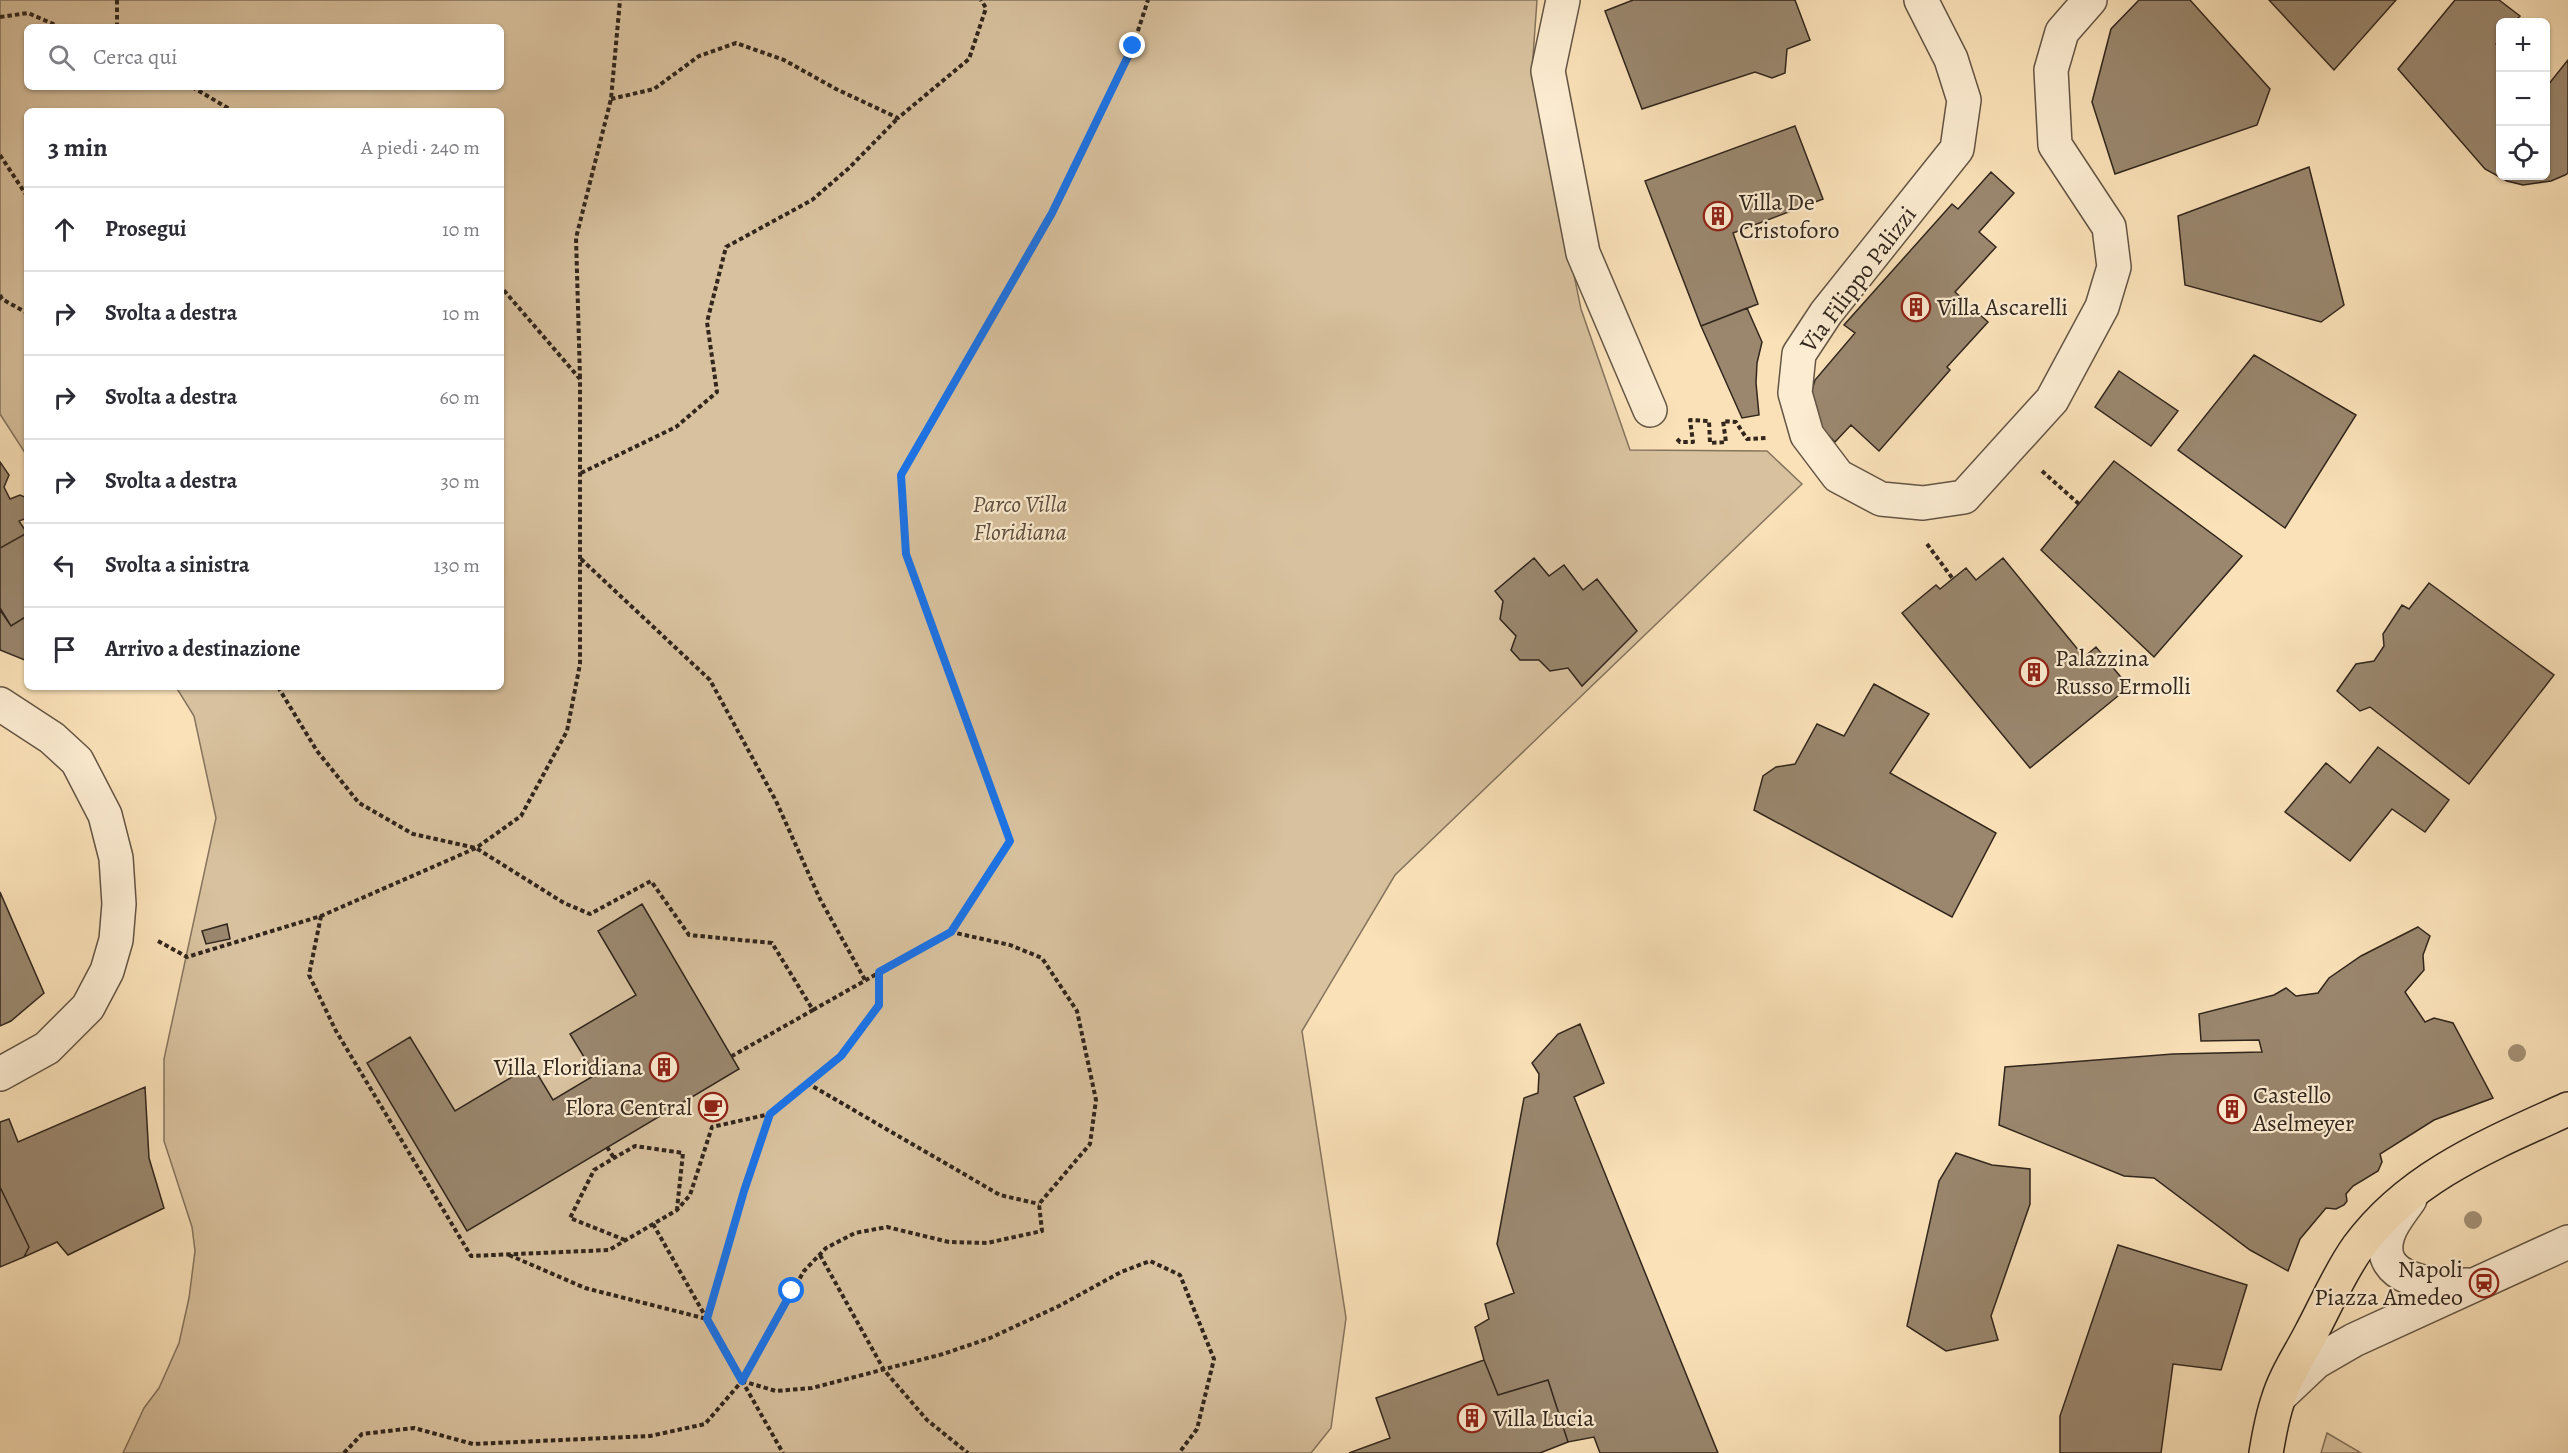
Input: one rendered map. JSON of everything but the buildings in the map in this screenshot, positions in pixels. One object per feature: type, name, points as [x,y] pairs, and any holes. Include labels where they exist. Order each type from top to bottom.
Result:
[{"type":"main road","points":[[2266,1453],[2278,1398],[2357,1248],[2391,1209],[2421,1184],[2501,1140],[2568,1109]]},
{"type":"street","points":[[1563,0],[1548,71],[1583,253],[1650,410]]},
{"type":"street","name":"Via Filippo Palizzi","points":[[1921,0],[1951,59],[1964,100],[1957,149],[1826,313],[1798,354],[1795,393],[1807,435],[1838,476],[1881,499],[1923,503],[1964,497],[2004,454],[2052,400],[2102,307],[2114,267],[2109,227],[2055,145],[2051,70],[2062,32],[2090,0]]},
{"type":"street","points":[[0,704],[52,738],[76,761],[105,815],[116,858],[119,904],[116,940],[107,971],[88,1007],[47,1048],[0,1074]]},
{"type":"street","points":[[2421,1184],[2393,1223],[2385,1246],[2386,1257],[2392,1267],[2417,1281],[2449,1286],[2472,1285]]},
{"type":"street","points":[[2278,1398],[2316,1362],[2354,1340],[2568,1242]]},
{"type":"path","points":[[117,0],[117,24]]},
{"type":"path","points":[[152,938],[187,957],[321,916],[476,848],[521,816],[567,731],[580,664],[581,473],[576,238],[611,99],[620,0]]},
{"type":"path","points":[[581,473],[676,427],[717,392],[707,322],[726,247],[812,200],[849,168],[898,118],[969,59],[986,8],[981,0]]},
{"type":"path","points":[[732,1056],[951,932],[1010,841],[906,554],[901,475],[1052,213],[1133,46],[1148,0]]},
{"type":"path","points":[[0,17],[28,14],[53,24]]},
{"type":"path","points":[[611,99],[654,89],[699,56],[736,43],[784,60],[898,118]]},
{"type":"path","points":[[197,90],[228,108]]},
{"type":"path","points":[[0,155],[24,191]]},
{"type":"path","points":[[504,290],[580,379]]},
{"type":"path","points":[[0,295],[2,299],[24,311]]},
{"type":"path","points":[[1680,442],[1693,442],[1690,420],[1709,421],[1710,443],[1725,442],[1723,421],[1736,422],[1747,439]]},
{"type":"path","points":[[2045,474],[2079,504]]},
{"type":"path","points":[[1924,540],[1953,579]]},
{"type":"path","points":[[580,558],[710,680],[776,801],[820,899],[865,980]]},
{"type":"path","points":[[280,690],[316,751],[359,803],[413,834],[476,848],[564,903],[590,914],[651,882],[689,935],[772,943],[813,1010]]},
{"type":"path","points":[[321,916],[309,975],[336,1031],[471,1256],[609,1250],[677,1210],[690,1196],[712,1127],[770,1114],[841,1056],[879,1005],[879,972]]},
{"type":"path","points":[[344,1453],[362,1434],[414,1428],[473,1444],[650,1436],[705,1424],[742,1381],[804,1271],[826,1248],[855,1233],[887,1227],[949,1242],[987,1243],[1042,1231],[1039,1204],[1090,1144],[1096,1100],[1077,1011],[1042,958],[1010,945],[951,932]]},
{"type":"path","points":[[807,1083],[1000,1195],[1039,1204]]},
{"type":"path","points":[[707,1319],[744,1191],[770,1114]]},
{"type":"path","points":[[625,1240],[570,1218],[594,1170],[614,1158],[635,1146],[683,1153],[677,1210]]},
{"type":"path","points":[[607,1147],[614,1158]]},
{"type":"path","points":[[653,1224],[783,1453]]},
{"type":"path","points":[[506,1254],[585,1288],[707,1319]]},
{"type":"path","points":[[820,1255],[884,1370],[927,1420],[968,1453]]},
{"type":"path","points":[[742,1381],[776,1391],[812,1388],[943,1354],[990,1338],[1059,1306],[1120,1272],[1150,1261],[1180,1275],[1214,1359],[1197,1429],[1179,1453]]},
{"type":"green space","name":"Parco Villa Floridiana","points":[[0,0],[1537,0],[1532,71],[1581,309],[1630,450],[1767,451],[1802,484],[1395,875],[1302,1031],[1346,1318],[1331,1428],[1311,1453],[123,1453],[144,1408],[159,1388],[179,1343],[189,1298],[195,1251],[192,1227],[164,1141],[164,1059],[216,818],[194,716],[178,690],[504,690],[504,108],[24,108],[24,451],[0,414]]},
{"type":"green space","points":[[2327,1433],[2361,1453],[2321,1453]]},
{"type":"place","name":"Villa De Cristoforo","points":[[1718,216]]},
{"type":"place","name":"Villa Ascarelli","points":[[1916,307]]},
{"type":"place","name":"Palazzina Russo Ermolli","points":[[2034,672]]},
{"type":"place","name":"Villa Floridiana","points":[[664,1067]]},
{"type":"place","name":"Flora Central","points":[[713,1107]]},
{"type":"place","name":"Castello Aselmeyer","points":[[2232,1109]]},
{"type":"place","name":"Napoli Piazza Amedeo","points":[[2484,1283]]},
{"type":"place","name":"Villa Lucia","points":[[1472,1418]]},
{"type":"route","points":[[792,1291],[742,1381],[707,1319],[744,1191],[770,1114],[841,1056],[879,1005],[879,972],[951,932],[1010,841],[906,554],[901,475],[1052,213],[1133,46]]}]
